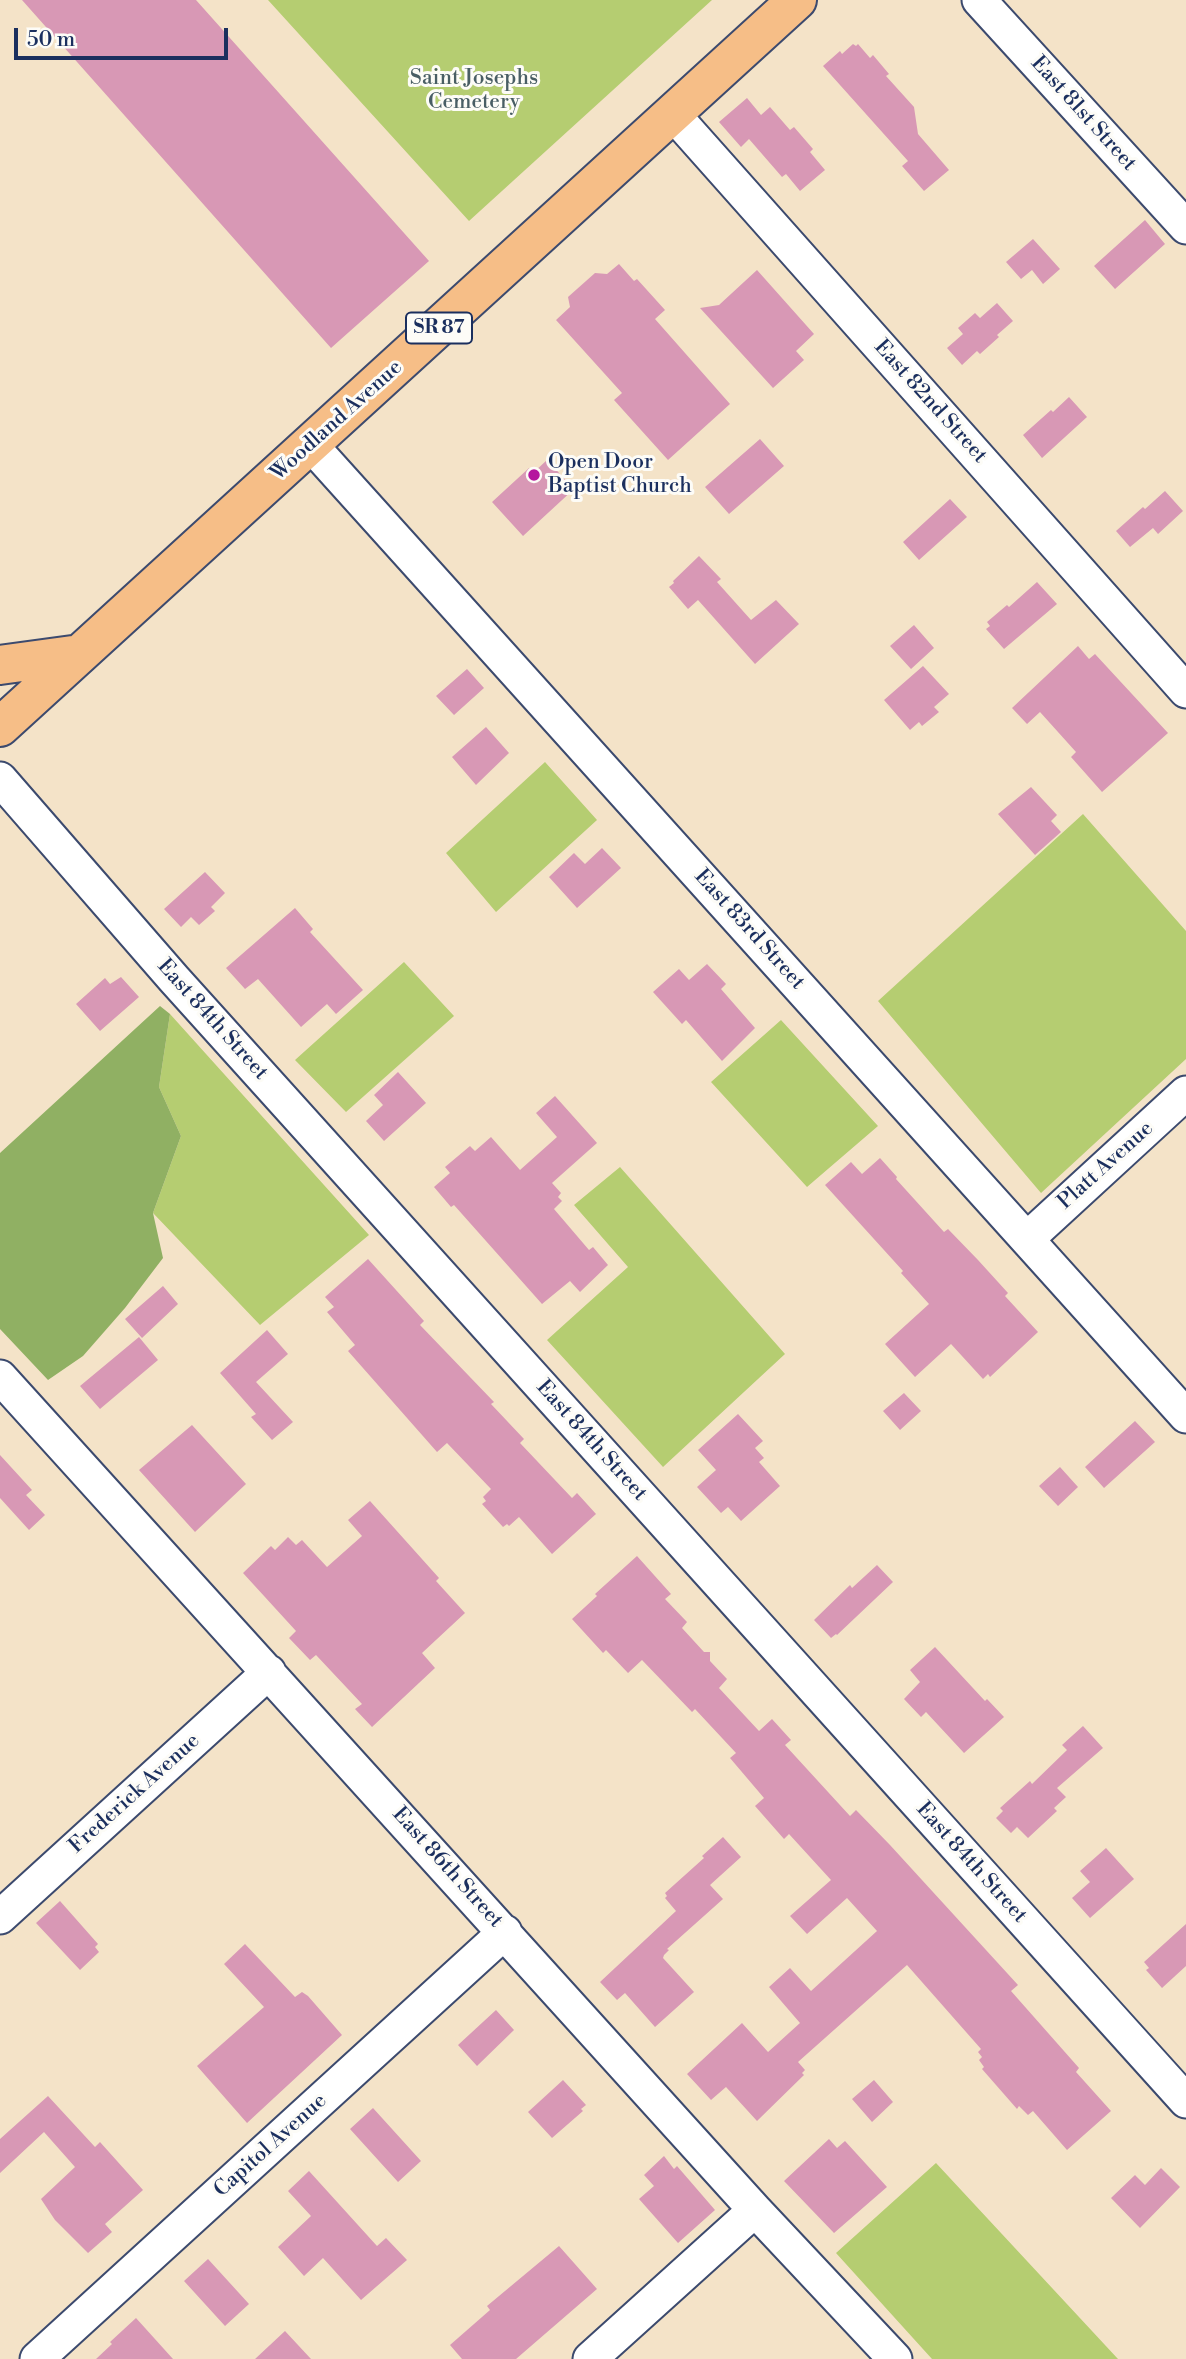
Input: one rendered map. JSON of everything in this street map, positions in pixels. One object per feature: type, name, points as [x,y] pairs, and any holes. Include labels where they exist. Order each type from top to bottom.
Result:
[{"type":"main road","name":"Woodland Avenue","points":[[0,727],[797,0]]},
{"type":"main road","points":[[0,665],[80,654]]},
{"type":"street","name":"East 81st Street","points":[[979,0],[1186,227]]},
{"type":"street","name":"East 82nd Street","points":[[673,114],[1186,691]]},
{"type":"street","name":"East 83rd Street","points":[[311,445],[1186,1416]]},
{"type":"street","name":"East 84th Street","points":[[0,779],[174,979],[1186,2101]]},
{"type":"street","name":"Platt Avenue","points":[[1027,1239],[1186,1093]]},
{"type":"street","name":"East 86th Street","points":[[0,1377],[755,2210],[895,2359]]},
{"type":"street","name":"Frederick Avenue","points":[[0,1916],[269,1672]]},
{"type":"street","name":"Capitol Avenue","points":[[37,2359],[505,1932]]},
{"type":"street","points":[[590,2359],[755,2210]]},
{"type":"green space","name":"Saint Josephs Cemetery","points":[[268,0],[712,0],[469,221]]},
{"type":"green space","points":[[545,762],[597,820],[496,912],[446,853]]},
{"type":"green space","points":[[1083,814],[1186,931],[1186,1059],[1041,1193],[878,1001]]},
{"type":"green space","points":[[404,962],[454,1016],[346,1112],[295,1060]]},
{"type":"green space","points":[[160,1006],[170,1014],[159,1087],[181,1136],[153,1213],[163,1258],[125,1308],[83,1356],[48,1380],[0,1329],[0,1153]]},
{"type":"green space","points":[[170,1014],[369,1235],[260,1325],[153,1213],[181,1136],[159,1087]]},
{"type":"green space","points":[[781,1020],[878,1126],[807,1187],[711,1082]]},
{"type":"green space","points":[[620,1167],[785,1354],[663,1467],[547,1340],[628,1267],[574,1205]]},
{"type":"green space","points":[[936,2163],[1118,2359],[932,2359],[836,2253]]},
{"type":"building","points":[[22,0],[196,0],[429,261],[331,348]]},
{"type":"building","points":[[853,44],[858,44],[870,58],[873,55],[889,74],[886,76],[914,107],[918,134],[949,170],[924,191],[902,166],[908,161],[823,66]]},
{"type":"building","points":[[747,98],[761,115],[770,107],[790,130],[794,127],[813,149],[810,152],[825,170],[800,191],[786,174],[782,177],[749,139],[741,147],[719,122]]},
{"type":"building","points":[[1145,220],[1165,244],[1115,289],[1094,266]]},
{"type":"building","points":[[1033,239],[1060,269],[1043,284],[1032,270],[1021,279],[1006,262]]},
{"type":"building","points":[[619,264],[634,281],[637,279],[665,310],[655,319],[730,404],[668,460],[614,400],[622,393],[556,320],[570,307],[568,297],[595,273],[607,274]]},
{"type":"building","points":[[757,270],[814,334],[796,351],[804,360],[773,388],[700,308],[719,305]]},
{"type":"building","points":[[997,303],[1013,321],[980,354],[977,351],[962,365],[947,348],[963,334],[958,328],[975,313],[980,318]]},
{"type":"building","points":[[1069,397],[1087,417],[1042,458],[1023,435]]},
{"type":"building","points":[[760,439],[784,466],[729,514],[705,487]]},
{"type":"building","points":[[547,460],[574,489],[523,536],[492,502],[529,468],[533,473]]},
{"type":"building","points":[[1165,491],[1183,511],[1158,534],[1153,528],[1130,547],[1116,531]]},
{"type":"building","points":[[950,499],[967,517],[919,560],[903,542]]},
{"type":"building","points":[[699,556],[721,579],[717,582],[751,620],[776,600],[799,624],[755,664],[698,600],[688,609],[669,587]]},
{"type":"building","points":[[1037,582],[1057,604],[1004,649],[986,629],[990,626],[987,622]]},
{"type":"building","points":[[914,625],[934,648],[911,669],[890,646]]},
{"type":"building","points":[[1078,646],[1089,659],[1095,654],[1168,733],[1102,792],[1071,757],[1076,752],[1040,712],[1027,724],[1012,708]]},
{"type":"building","points":[[923,666],[949,694],[934,707],[939,712],[922,726],[919,722],[910,730],[884,700]]},
{"type":"building","points":[[467,669],[484,688],[454,715],[436,696]]},
{"type":"building","points":[[486,727],[509,753],[476,785],[452,757]]},
{"type":"building","points":[[1031,787],[1057,815],[1051,821],[1061,832],[1035,855],[998,814]]},
{"type":"building","points":[[602,848],[621,868],[577,908],[549,877],[574,853],[585,864]]},
{"type":"building","points":[[205,872],[225,893],[211,907],[215,911],[199,925],[191,917],[181,927],[164,909]]},
{"type":"building","points":[[295,908],[313,929],[310,932],[363,990],[336,1014],[327,1004],[301,1027],[258,979],[245,989],[226,968]]},
{"type":"building","points":[[707,964],[726,984],[721,989],[755,1028],[722,1061],[686,1020],[682,1024],[653,992],[679,969],[689,980]]},
{"type":"building","points":[[121,977],[139,997],[100,1031],[76,1004],[105,978],[110,984]]},
{"type":"building","points":[[398,1072],[426,1103],[384,1141],[366,1121],[383,1105],[374,1095]]},
{"type":"building","points":[[555,1096],[597,1143],[552,1183],[561,1193],[558,1197],[562,1201],[554,1209],[589,1250],[593,1247],[608,1265],[580,1292],[570,1281],[542,1304],[454,1205],[451,1207],[434,1187],[450,1173],[445,1167],[470,1146],[475,1151],[491,1137],[520,1170],[557,1137],[536,1113]]},
{"type":"building","points":[[880,1158],[944,1232],[948,1229],[1008,1293],[1005,1296],[1038,1332],[990,1377],[988,1374],[983,1379],[951,1344],[915,1377],[885,1344],[929,1304],[901,1273],[903,1271],[825,1185],[851,1162],[862,1174]]},
{"type":"building","points":[[368,1259],[424,1321],[420,1325],[494,1402],[491,1404],[524,1439],[520,1443],[572,1498],[577,1493],[596,1514],[552,1554],[519,1517],[509,1526],[507,1524],[503,1527],[482,1504],[486,1501],[483,1497],[491,1489],[447,1443],[437,1452],[348,1351],[355,1345],[327,1312],[334,1307],[325,1297]]},
{"type":"building","points":[[163,1286],[178,1304],[142,1338],[125,1319]]},
{"type":"building","points":[[267,1330],[288,1354],[256,1382],[293,1422],[272,1440],[251,1417],[256,1414],[220,1373]]},
{"type":"building","points":[[139,1337],[158,1360],[100,1409],[80,1386]]},
{"type":"building","points":[[904,1393],[921,1411],[900,1430],[883,1411]]},
{"type":"building","points":[[738,1414],[763,1441],[755,1448],[764,1458],[759,1462],[780,1486],[741,1521],[728,1507],[721,1513],[697,1487],[716,1470],[698,1450]]},
{"type":"building","points":[[1135,1421],[1155,1442],[1104,1488],[1085,1467]]},
{"type":"building","points":[[192,1425],[246,1484],[195,1532],[139,1470]]},
{"type":"building","points":[[0,1455],[32,1490],[26,1495],[45,1515],[29,1530],[0,1498]]},
{"type":"building","points":[[1060,1467],[1078,1487],[1058,1506],[1039,1486]]},
{"type":"building","points":[[370,1501],[439,1578],[436,1581],[465,1613],[422,1653],[435,1668],[372,1727],[355,1709],[362,1704],[316,1655],[310,1660],[289,1638],[296,1631],[243,1573],[271,1546],[275,1550],[288,1537],[296,1545],[302,1540],[327,1567],[362,1536],[348,1520]]},
{"type":"building","points":[[637,1556],[671,1594],[665,1599],[687,1622],[682,1628],[704,1652],[710,1652],[710,1661],[727,1679],[719,1688],[759,1731],[772,1719],[791,1740],[785,1745],[850,1816],[856,1810],[890,1845],[1018,1985],[1011,1991],[1079,2068],[1076,2072],[1111,2111],[1067,2150],[1033,2111],[1028,2115],[1019,2106],[1017,2109],[982,2069],[984,2067],[979,2060],[982,2057],[978,2052],[981,2049],[907,1965],[798,2062],[805,2070],[802,2073],[804,2075],[757,2121],[726,2087],[711,2100],[687,2074],[742,2023],[768,2052],[800,2023],[769,1987],[790,1968],[811,1991],[877,1931],[847,1898],[807,1934],[790,1916],[831,1880],[789,1834],[784,1839],[755,1806],[764,1798],[730,1758],[736,1753],[695,1709],[692,1712],[642,1660],[628,1673],[606,1650],[603,1653],[572,1619]]},
{"type":"building","points":[[877,1565],[893,1582],[831,1638],[814,1620],[850,1585],[852,1588]]},
{"type":"building","points":[[935,1647],[985,1701],[987,1699],[1004,1717],[964,1753],[926,1712],[921,1717],[904,1699],[920,1682],[910,1670]]},
{"type":"building","points":[[1083,1726],[1103,1748],[1057,1788],[1066,1797],[1054,1808],[1057,1811],[1028,1838],[1017,1827],[1011,1833],[996,1818],[1003,1811],[1000,1808],[1030,1781],[1032,1784],[1067,1750],[1062,1745]]},
{"type":"building","points":[[723,1837],[741,1857],[710,1885],[723,1899],[667,1949],[669,1950],[663,1958],[694,1992],[655,2027],[625,1993],[617,2000],[600,1982],[676,1911],[665,1898],[665,1893]]},
{"type":"building","points":[[1106,1848],[1134,1879],[1090,1918],[1072,1898],[1090,1882],[1080,1871]]},
{"type":"building","points":[[60,1901],[98,1944],[95,1947],[99,1952],[80,1970],[36,1923]]},
{"type":"building","points":[[1186,1924],[1186,1966],[1162,1988],[1146,1970],[1149,1968],[1144,1962]]},
{"type":"building","points":[[245,1944],[295,1997],[302,1992],[308,1996],[342,2035],[247,2123],[197,2066],[264,2007],[224,1964]]},
{"type":"building","points":[[496,2010],[514,2030],[477,2066],[458,2045]]},
{"type":"building","points":[[563,2080],[586,2105],[581,2109],[583,2111],[552,2138],[528,2112]]},
{"type":"building","points":[[874,2080],[893,2102],[872,2122],[852,2099]]},
{"type":"building","points":[[48,2096],[95,2147],[100,2142],[143,2190],[105,2224],[112,2232],[88,2253],[55,2220],[41,2199],[75,2167],[44,2132],[0,2173],[0,2139]]},
{"type":"building","points":[[373,2108],[421,2161],[398,2182],[350,2129]]},
{"type":"building","points":[[829,2139],[837,2148],[845,2141],[887,2187],[834,2233],[784,2181]]},
{"type":"building","points":[[664,2156],[674,2169],[677,2166],[715,2210],[678,2243],[639,2199],[654,2186],[644,2175]]},
{"type":"building","points":[[1161,2168],[1180,2187],[1140,2228],[1111,2198],[1135,2175],[1145,2185]]},
{"type":"building","points":[[309,2171],[377,2246],[386,2238],[407,2260],[361,2300],[323,2258],[304,2276],[278,2247],[311,2216],[288,2191]]},
{"type":"building","points":[[559,2246],[597,2289],[516,2359],[462,2359],[450,2345],[490,2310],[487,2306]]},
{"type":"building","points":[[208,2259],[249,2304],[225,2326],[184,2281]]},
{"type":"building","points":[[136,2318],[173,2359],[96,2359],[112,2344],[110,2342]]},
{"type":"building","points":[[285,2331],[311,2359],[255,2359]]},
{"type":"place","name":"Open Door Baptist Church","points":[[534,475]]}]
